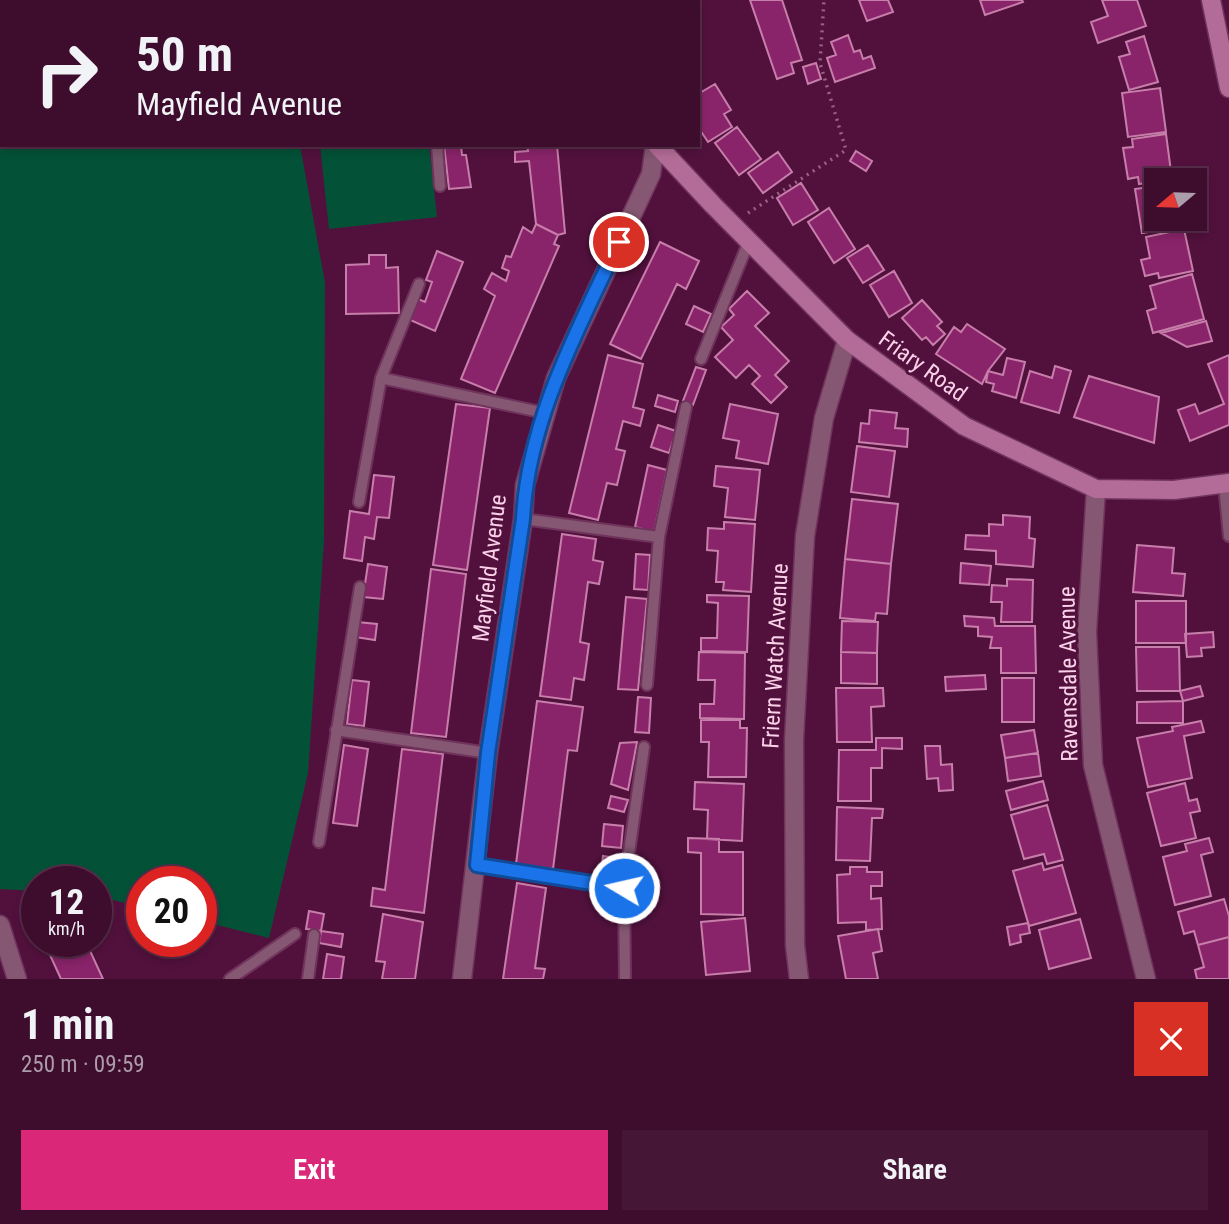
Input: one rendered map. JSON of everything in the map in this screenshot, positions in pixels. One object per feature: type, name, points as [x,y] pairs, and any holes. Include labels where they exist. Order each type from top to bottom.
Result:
[{"type":"street","points":[[1211,0],[1225,44],[1229,88]]},
{"type":"street","name":"Mayfield Avenue","points":[[462,979],[488,753],[523,519],[525,485],[556,377],[651,174],[656,147]]},
{"type":"street","name":"Friary Road","points":[[658,147],[847,340],[964,426],[1096,489],[1174,490],[1227,483]]},
{"type":"street","name":"Friern Watch Avenue","points":[[799,979],[795,944],[794,740],[805,536],[824,418],[847,340]]},
{"type":"street","name":"Ravensdale Avenue","points":[[1096,489],[1087,632],[1093,765],[1146,979]]},
{"type":"street","points":[[0,925],[18,979]]},
{"type":"lane","points":[[437,147],[440,186]]},
{"type":"lane","points":[[701,359],[748,241]]},
{"type":"lane","points":[[359,502],[381,378],[419,284]]},
{"type":"lane","points":[[381,378],[545,413]]},
{"type":"lane","points":[[647,685],[659,537],[686,407]]},
{"type":"lane","points":[[1227,483],[1229,536]]},
{"type":"lane","points":[[523,519],[659,537]]},
{"type":"lane","points":[[318,842],[359,587]]},
{"type":"lane","points":[[336,730],[488,753]]},
{"type":"lane","points":[[625,979],[624,888],[644,747]]},
{"type":"lane","points":[[477,865],[624,888]]},
{"type":"lane","points":[[230,979],[295,933]]},
{"type":"lane","points":[[308,979],[314,935]]},
{"type":"path","points":[[731,224],[846,150],[820,63],[824,0]]},
{"type":"green space","points":[[0,147],[300,147],[325,283],[324,541],[308,773],[269,938],[217,925],[217,866],[126,866],[126,903],[112,900],[112,866],[21,866],[21,890],[0,889]]},
{"type":"green space","points":[[320,147],[429,147],[437,217],[329,229]]},
{"type":"building","points":[[750,0],[782,0],[802,60],[791,63],[794,73],[777,79]]},
{"type":"building","points":[[859,0],[888,0],[893,12],[867,21]]},
{"type":"building","points":[[980,0],[1022,0],[1023,2],[985,15]]},
{"type":"building","points":[[1102,0],[1137,0],[1146,26],[1098,43],[1091,22],[1108,16]]},
{"type":"building","points":[[848,35],[854,52],[860,50],[863,59],[871,56],[875,68],[835,82],[827,58],[836,55],[831,42]]},
{"type":"building","points":[[1144,36],[1158,82],[1129,90],[1119,57],[1130,54],[1126,42]]},
{"type":"building","points":[[816,63],[821,79],[808,84],[803,67]]},
{"type":"building","points":[[715,84],[731,110],[724,114],[732,127],[708,142],[700,130],[700,93]]},
{"type":"building","points":[[1160,88],[1166,132],[1128,137],[1122,93]]},
{"type":"building","points":[[737,127],[761,159],[739,175],[715,143]]},
{"type":"building","points":[[1166,134],[1171,168],[1144,168],[1144,183],[1139,184],[1138,177],[1128,179],[1123,148],[1133,147],[1132,139]]},
{"type":"building","points":[[444,147],[461,147],[462,155],[466,155],[471,187],[449,189]]},
{"type":"building","points":[[527,147],[557,147],[565,233],[558,235],[536,224],[529,161],[515,162],[515,152],[528,151]]},
{"type":"building","points":[[856,151],[872,161],[866,171],[850,161]]},
{"type":"building","points":[[778,152],[792,172],[763,193],[748,173]]},
{"type":"building","points":[[801,183],[818,210],[793,225],[777,198]]},
{"type":"building","points":[[1144,188],[1144,231],[1154,231],[1142,233],[1135,189]]},
{"type":"building","points":[[829,208],[855,249],[834,263],[808,222]]},
{"type":"building","points":[[536,224],[558,235],[554,244],[559,246],[495,393],[461,379],[495,296],[484,289],[492,273],[506,281],[509,271],[502,268],[506,256],[511,257],[523,227],[532,233]]},
{"type":"building","points":[[1184,231],[1193,271],[1159,278],[1158,273],[1145,276],[1141,260],[1150,258],[1146,237]]},
{"type":"building","points":[[660,242],[699,261],[686,289],[677,284],[641,359],[610,344]]},
{"type":"building","points":[[868,245],[884,270],[863,283],[847,258]]},
{"type":"building","points":[[437,251],[463,262],[435,331],[408,319],[416,298],[425,302],[432,282],[426,280]]},
{"type":"building","points":[[369,255],[386,255],[386,268],[398,267],[399,313],[346,314],[346,265],[369,264]]},
{"type":"building","points":[[894,271],[912,303],[889,317],[870,285]]},
{"type":"building","points":[[1192,274],[1204,319],[1153,333],[1147,311],[1156,308],[1150,286]]},
{"type":"building","points":[[747,291],[769,313],[755,326],[789,361],[775,375],[787,387],[771,403],[752,384],[760,376],[749,365],[736,378],[715,357],[733,340],[721,327],[734,315],[729,309]]},
{"type":"building","points":[[922,300],[942,322],[937,326],[945,334],[933,345],[926,337],[922,340],[902,318]]},
{"type":"building","points":[[694,306],[711,314],[703,332],[686,324]]},
{"type":"building","points":[[1206,321],[1212,341],[1187,347],[1161,333]]},
{"type":"building","points":[[967,324],[1005,349],[988,371],[982,384],[936,354],[954,327],[961,332]]},
{"type":"building","points":[[608,355],[643,364],[633,407],[644,410],[640,426],[623,421],[616,449],[625,451],[617,485],[607,483],[598,520],[569,513]]},
{"type":"building","points":[[1229,355],[1229,425],[1190,441],[1178,410],[1195,404],[1199,414],[1224,404],[1208,364]]},
{"type":"building","points":[[1007,358],[1025,362],[1016,398],[992,391],[994,384],[986,382],[988,371],[1003,375]]},
{"type":"building","points":[[1055,366],[1071,371],[1059,413],[1021,402],[1030,371],[1052,378]]},
{"type":"building","points":[[696,367],[706,370],[693,405],[683,401]]},
{"type":"building","points":[[1089,376],[1159,397],[1154,443],[1074,417]]},
{"type":"building","points":[[658,395],[678,401],[675,412],[655,406]]},
{"type":"building","points":[[456,404],[490,408],[467,570],[433,565]]},
{"type":"building","points":[[730,404],[778,414],[768,464],[736,458],[739,441],[723,438]]},
{"type":"building","points":[[870,410],[897,413],[895,428],[908,429],[907,447],[859,442],[861,423],[869,424]]},
{"type":"building","points":[[658,425],[676,431],[669,453],[651,447]]},
{"type":"building","points":[[857,446],[895,451],[889,497],[851,492]]},
{"type":"building","points":[[648,465],[667,470],[654,532],[635,527]]},
{"type":"building","points":[[716,466],[760,470],[755,520],[725,517],[728,488],[714,486]]},
{"type":"building","points":[[374,475],[394,477],[389,518],[377,517],[374,539],[365,537],[362,561],[344,558],[350,511],[369,514]]},
{"type":"building","points":[[852,499],[898,504],[891,564],[845,559]]},
{"type":"building","points":[[1003,515],[1030,517],[1029,538],[1035,539],[1033,567],[996,564],[996,551],[965,549],[966,535],[989,536],[989,524],[1003,525]]},
{"type":"building","points":[[724,522],[755,524],[751,592],[723,590],[724,582],[716,582],[718,551],[707,550],[708,528],[724,529]]},
{"type":"building","points":[[562,534],[596,539],[593,560],[603,562],[599,584],[588,582],[580,642],[589,644],[584,680],[574,678],[571,700],[540,696]]},
{"type":"building","points":[[1137,545],[1174,548],[1172,573],[1185,574],[1183,596],[1133,592]]},
{"type":"building","points":[[636,554],[650,555],[648,590],[634,589]]},
{"type":"building","points":[[845,559],[891,564],[887,614],[876,613],[875,621],[840,618]]},
{"type":"building","points":[[961,563],[991,566],[989,585],[960,583]]},
{"type":"building","points":[[368,564],[387,567],[383,599],[363,597]]},
{"type":"building","points":[[431,569],[466,574],[446,737],[411,733]]},
{"type":"building","points":[[1007,579],[1033,580],[1032,622],[1001,622],[1002,602],[991,602],[992,585],[1007,586]]},
{"type":"building","points":[[707,595],[749,596],[747,652],[701,651],[701,638],[717,638],[718,603],[707,602]]},
{"type":"building","points":[[626,597],[647,599],[638,690],[618,689]]},
{"type":"building","points":[[1136,601],[1186,601],[1186,643],[1136,643]]},
{"type":"building","points":[[964,616],[994,618],[995,626],[1035,626],[1036,673],[1001,673],[1001,648],[990,648],[992,637],[978,636],[978,627],[965,626]]},
{"type":"building","points":[[842,621],[878,622],[877,653],[841,652]]},
{"type":"building","points":[[357,622],[377,624],[375,640],[355,637]]},
{"type":"building","points":[[1213,632],[1214,647],[1201,648],[1202,656],[1187,657],[1185,634]]},
{"type":"building","points":[[1136,647],[1179,647],[1180,691],[1137,691]]},
{"type":"building","points":[[699,652],[745,653],[744,719],[700,718],[700,704],[714,704],[715,680],[698,680]]},
{"type":"building","points":[[841,652],[877,653],[877,684],[841,683]]},
{"type":"building","points":[[985,675],[986,689],[946,691],[945,677]]},
{"type":"building","points":[[1002,678],[1034,678],[1034,722],[1002,722]]},
{"type":"building","points":[[352,680],[369,682],[364,726],[347,724]]},
{"type":"building","points":[[1200,686],[1203,696],[1183,701],[1180,691]]},
{"type":"building","points":[[836,688],[883,688],[884,706],[871,707],[872,742],[837,742]]},
{"type":"building","points":[[638,697],[651,698],[649,733],[635,732]]},
{"type":"building","points":[[537,701],[583,707],[577,751],[568,750],[553,869],[516,864]]},
{"type":"building","points":[[1183,701],[1183,723],[1137,723],[1137,702]]},
{"type":"building","points":[[701,720],[740,720],[740,728],[747,728],[746,777],[708,777],[709,742],[701,742]]},
{"type":"building","points":[[1201,721],[1204,732],[1184,736],[1192,778],[1148,787],[1137,738],[1173,731],[1172,727]]},
{"type":"building","points":[[1034,730],[1038,753],[1005,758],[1001,735]]},
{"type":"building","points":[[876,738],[902,738],[902,749],[882,748],[882,768],[871,768],[871,801],[838,801],[839,750],[876,750]]},
{"type":"building","points":[[637,742],[628,790],[611,784],[620,743]]},
{"type":"building","points":[[344,745],[368,749],[357,826],[333,823]]},
{"type":"building","points":[[925,746],[940,746],[941,765],[952,764],[953,790],[939,791],[938,778],[927,779]]},
{"type":"building","points":[[402,749],[443,754],[424,913],[371,906],[373,888],[385,890]]},
{"type":"building","points":[[1038,753],[1041,776],[1008,781],[1005,758]]},
{"type":"building","points":[[1043,781],[1048,800],[1011,810],[1006,791]]},
{"type":"building","points":[[695,782],[744,784],[742,841],[707,839],[708,810],[694,809]]},
{"type":"building","points":[[1185,783],[1189,801],[1197,799],[1200,811],[1190,813],[1196,838],[1161,846],[1147,793]]},
{"type":"building","points":[[611,796],[628,800],[624,812],[608,808]]},
{"type":"building","points":[[1047,805],[1063,860],[1047,864],[1044,854],[1024,859],[1011,815]]},
{"type":"building","points":[[837,807],[883,809],[882,818],[872,818],[870,861],[836,860]]},
{"type":"building","points":[[604,824],[623,826],[621,848],[602,846]]},
{"type":"building","points":[[688,838],[719,839],[719,852],[743,852],[743,915],[701,914],[701,853],[688,852]]},
{"type":"building","points":[[1209,838],[1213,852],[1201,855],[1211,896],[1175,905],[1163,857],[1187,851],[1185,844]]},
{"type":"building","points":[[603,856],[618,858],[616,875],[601,874]]},
{"type":"building","points":[[1042,863],[1044,870],[1062,865],[1076,913],[1029,926],[1013,871]]},
{"type":"building","points":[[850,867],[867,867],[867,872],[882,872],[882,886],[871,886],[871,899],[881,898],[882,929],[866,930],[866,922],[838,923],[837,875],[850,874]]},
{"type":"building","points":[[517,883],[546,888],[535,968],[545,969],[543,979],[503,979]]},
{"type":"building","points":[[1224,899],[1229,916],[1229,937],[1198,945],[1194,931],[1184,934],[1178,912]]},
{"type":"building","points":[[309,911],[324,914],[321,931],[306,929]]},
{"type":"building","points":[[383,914],[423,922],[415,979],[382,979],[385,962],[376,961]]},
{"type":"building","points":[[745,918],[750,971],[706,975],[701,922]]},
{"type":"building","points":[[1080,919],[1091,958],[1049,969],[1039,930]]},
{"type":"building","points":[[1028,923],[1030,933],[1020,935],[1021,942],[1010,945],[1007,927]]},
{"type":"building","points":[[878,929],[882,951],[873,953],[878,979],[846,979],[838,936]]},
{"type":"building","points":[[321,931],[343,934],[341,947],[319,943]]},
{"type":"building","points":[[1229,937],[1229,979],[1197,979],[1195,970],[1204,967],[1198,945]]},
{"type":"building","points":[[327,954],[344,957],[341,979],[323,979]]},
{"type":"building","points":[[51,957],[93,957],[103,979],[61,979]]},
{"type":"route","points":[[619,242],[556,377],[525,485],[523,519],[488,753],[477,865],[624,888]]}]
